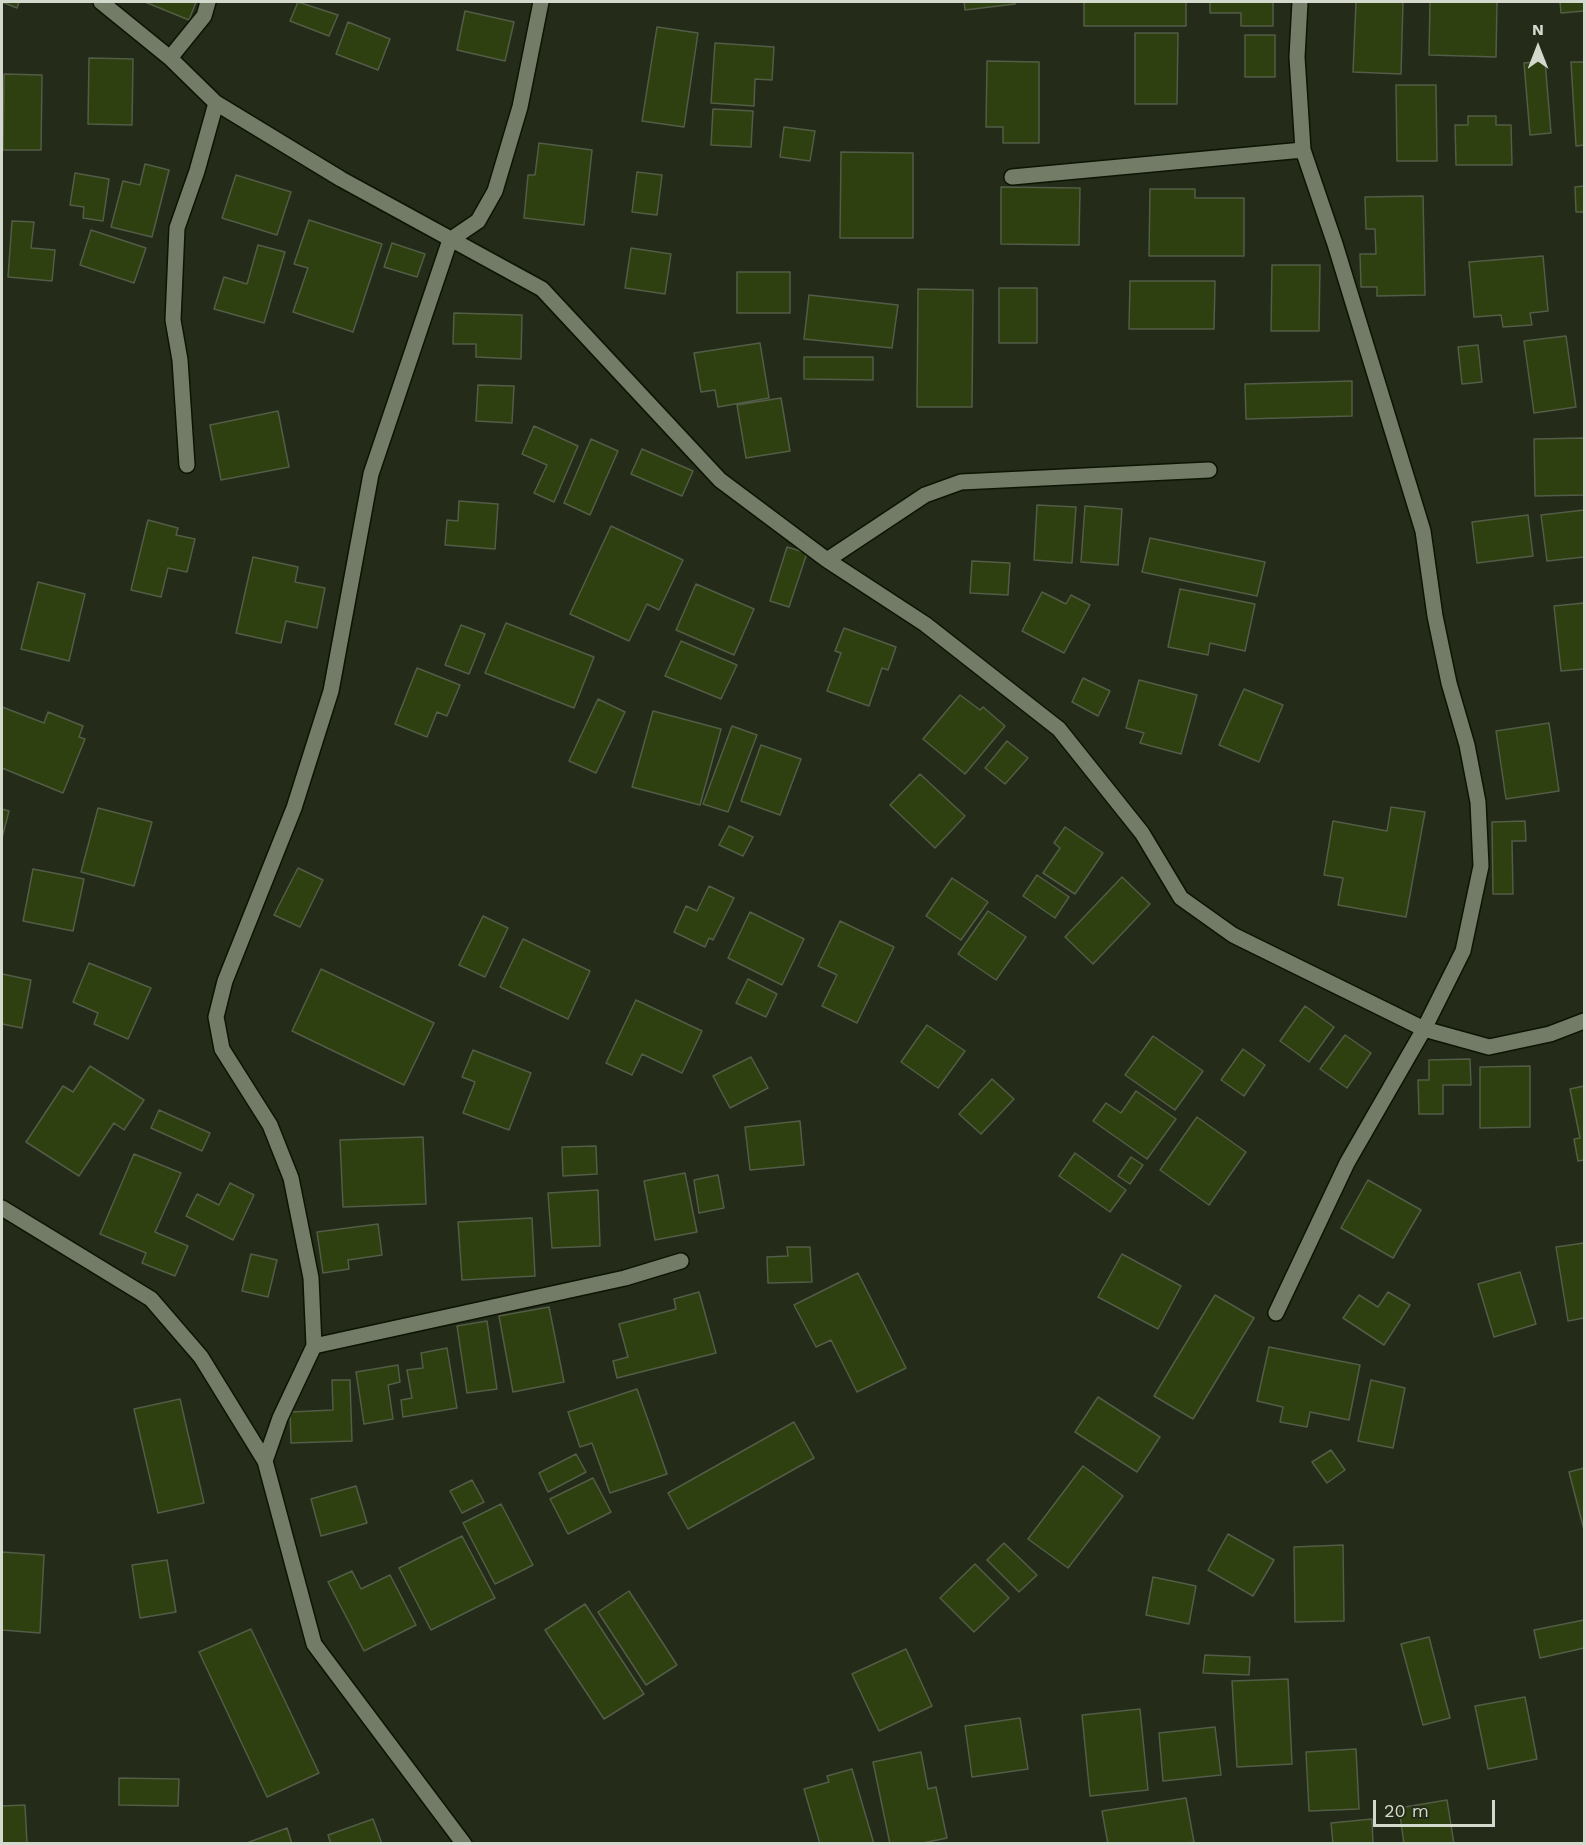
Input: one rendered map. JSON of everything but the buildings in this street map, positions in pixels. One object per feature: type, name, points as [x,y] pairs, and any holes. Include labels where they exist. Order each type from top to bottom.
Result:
[{"type":"street","points":[[101,2],[170,58],[216,103],[341,179],[542,289],[720,480],[827,560],[925,624],[1059,729],[1142,833],[1181,898],[1233,935],[1424,1029],[1489,1047],[1550,1034],[1584,1021]]},
{"type":"street","points":[[170,58],[204,16],[208,2]]},
{"type":"street","points":[[265,1461],[280,1418],[314,1346],[311,1278],[291,1178],[270,1125],[222,1049],[216,1017],[225,981],[294,808],[331,691],[371,474],[450,240],[478,221],[495,191],[520,107],[541,2]]},
{"type":"street","points":[[1276,1313],[1347,1163],[1424,1029],[1463,951],[1481,866],[1478,802],[1467,745],[1449,683],[1434,616],[1423,531],[1335,244],[1303,150],[1297,57],[1300,2]]},
{"type":"street","points":[[188,465],[180,360],[173,320],[177,228],[197,171],[216,103]]},
{"type":"street","points":[[1012,177],[1303,150]]},
{"type":"street","points":[[827,560],[925,495],[961,482],[1209,470]]},
{"type":"street","points":[[2,1208],[151,1299],[201,1357],[265,1461],[314,1644],[464,1844]]},
{"type":"street","points":[[314,1346],[625,1278],[681,1262]]}]
